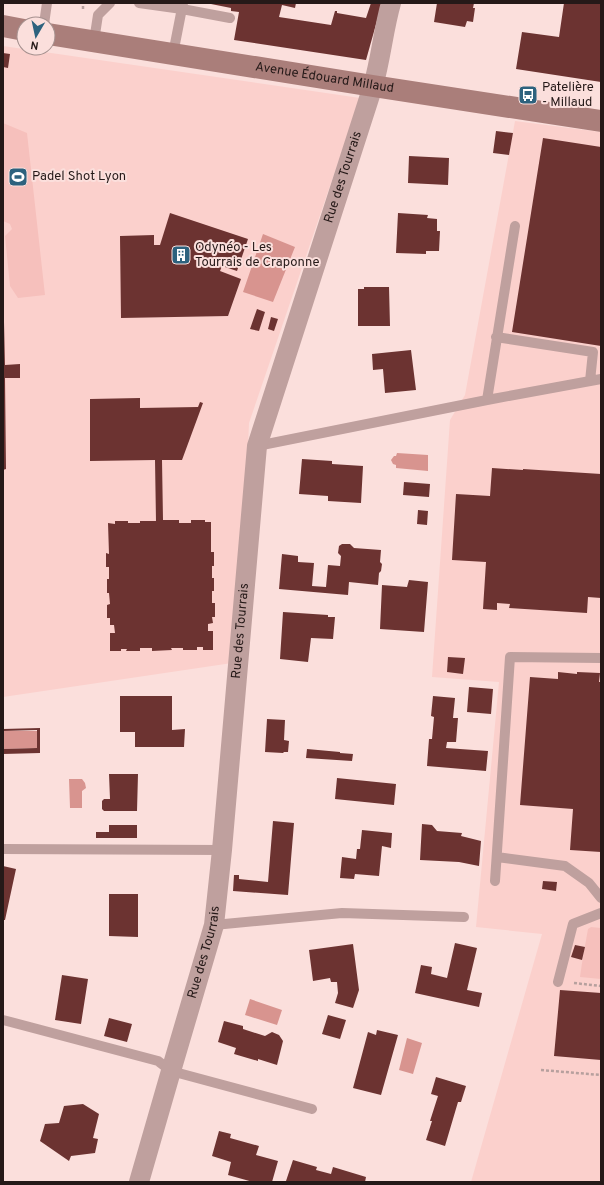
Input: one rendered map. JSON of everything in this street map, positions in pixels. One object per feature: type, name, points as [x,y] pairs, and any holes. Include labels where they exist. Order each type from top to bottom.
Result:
[{"type":"main road","points":[[3,26],[16,28]]},
{"type":"main road","name":"Avenue Édouard Millaud","points":[[56,35],[373,86],[601,120]]},
{"type":"street","name":"Rue des Tourrais","points":[[139,1182],[170,1071],[214,925],[222,850],[257,446],[373,86],[379,64],[384,25],[391,3]]},
{"type":"lane","points":[[45,16],[47,3]]},
{"type":"lane","points":[[94,42],[98,15],[110,3]]},
{"type":"lane","points":[[139,3],[183,6],[230,18]]},
{"type":"lane","points":[[173,54],[183,6]]},
{"type":"lane","points":[[486,400],[515,226]]},
{"type":"lane","points":[[496,337],[593,352],[590,381]]},
{"type":"lane","points":[[257,446],[486,400],[601,379]]},
{"type":"lane","points":[[495,881],[510,657],[601,658]]},
{"type":"lane","points":[[3,849],[222,850]]},
{"type":"lane","points":[[497,857],[565,866],[589,883],[601,898]]},
{"type":"lane","points":[[214,925],[342,913],[464,917]]},
{"type":"lane","points":[[558,982],[573,924],[601,913]]},
{"type":"lane","points":[[3,1020],[158,1061],[170,1071],[312,1109]]},
{"type":"path","points":[[558,982],[601,986]]},
{"type":"path","points":[[541,1070],[601,1075]]},
{"type":"shaded area","points":[[3,46],[16,48],[16,56],[56,56],[56,54],[360,98],[249,423],[245,517],[232,663],[3,697]]},
{"type":"shaded area","points":[[515,121],[601,132],[601,1182],[471,1182],[542,934],[476,927],[499,682],[432,677],[450,420],[465,395]]},
{"type":"shaded area","name":"Padel Shot Lyon","points":[[3,123],[27,133],[45,295],[18,298],[10,286],[5,236],[12,229],[10,224],[3,221]]},
{"type":"shaded area","points":[[263,234],[295,247],[273,302],[243,292]]},
{"type":"shaded area","points":[[397,453],[428,455],[428,471],[396,468],[396,465],[393,464],[391,460]]},
{"type":"shaded area","points":[[3,731],[37,731],[37,748],[3,749]]},
{"type":"shaded area","points":[[69,779],[82,779],[85,783],[86,788],[82,791],[82,808],[70,808]]},
{"type":"shaded area","points":[[591,927],[601,928],[601,979],[580,977],[588,929]]},
{"type":"shaded area","points":[[250,999],[282,1010],[277,1025],[245,1015]]},
{"type":"shaded area","points":[[407,1038],[422,1043],[413,1074],[399,1070]]},
{"type":"building","points":[[206,3],[296,3],[295,8],[282,5],[279,17],[331,25],[335,11],[337,11],[337,13],[366,18],[371,3],[382,3],[366,60],[234,40],[239,12],[231,11],[231,8]]},
{"type":"building","points":[[437,3],[474,3],[473,8],[475,8],[473,22],[467,21],[465,27],[434,22]]},
{"type":"building","points":[[564,3],[601,3],[601,82],[516,69],[522,32],[559,37]]},
{"type":"building","points":[[3,53],[10,54],[8,68],[3,67]]},
{"type":"building","points":[[496,131],[513,133],[509,155],[493,153]]},
{"type":"building","points":[[543,138],[601,147],[601,346],[512,332]]},
{"type":"building","points":[[409,156],[449,158],[448,185],[408,183]]},
{"type":"building","name":"Odynéo - Les Tourrais de Craponne","points":[[170,213],[248,239],[237,271],[222,266],[220,271],[241,279],[228,316],[121,318],[120,236],[154,235],[154,245],[160,245]]},
{"type":"building","points":[[398,213],[428,215],[427,218],[437,219],[437,231],[440,231],[439,251],[426,251],[426,254],[396,253]]},
{"type":"building","points":[[364,287],[389,287],[390,326],[358,326],[358,289],[364,289]]},
{"type":"building","points":[[257,309],[265,312],[259,331],[250,329]]},
{"type":"building","points":[[271,317],[278,319],[274,331],[268,329]]},
{"type":"building","points":[[3,322],[5,365],[20,364],[20,378],[5,378],[6,469],[3,470]]},
{"type":"building","points":[[411,350],[416,390],[385,393],[383,369],[373,370],[372,354]]},
{"type":"building","points":[[140,398],[140,408],[198,407],[200,402],[203,403],[182,460],[162,460],[163,520],[179,520],[179,523],[191,523],[191,520],[205,520],[205,522],[211,522],[211,552],[214,552],[212,578],[214,578],[214,591],[212,591],[212,603],[215,603],[215,617],[212,617],[213,623],[208,624],[208,631],[213,631],[213,650],[203,650],[203,647],[197,647],[197,650],[171,648],[172,650],[152,651],[152,648],[140,648],[140,651],[126,651],[127,649],[121,649],[121,651],[110,651],[110,633],[115,633],[114,625],[110,625],[110,618],[107,618],[107,605],[110,604],[109,593],[107,593],[109,567],[106,567],[106,553],[109,554],[108,523],[115,524],[115,521],[140,523],[140,521],[156,521],[155,460],[90,461],[90,399]]},
{"type":"building","points":[[302,459],[332,461],[332,464],[363,466],[361,503],[328,501],[328,496],[299,494]]},
{"type":"building","points":[[492,468],[601,474],[601,598],[588,597],[587,613],[509,608],[510,604],[497,603],[497,610],[483,609],[486,562],[452,560],[456,494],[490,496]]},
{"type":"building","points":[[404,482],[430,484],[429,497],[403,495]]},
{"type":"building","points":[[418,510],[428,511],[427,525],[417,524]]},
{"type":"building","points":[[342,544],[350,544],[354,548],[381,550],[380,562],[382,564],[381,571],[379,573],[378,585],[349,582],[348,595],[279,589],[282,554],[298,556],[298,562],[314,563],[312,586],[326,587],[328,565],[340,566],[341,556],[338,553],[339,546]]},
{"type":"building","points":[[409,580],[428,582],[424,632],[380,629],[382,585],[407,587]]},
{"type":"building","points":[[283,612],[328,615],[328,617],[335,617],[333,639],[311,638],[308,662],[280,659]]},
{"type":"building","points":[[448,657],[465,658],[463,674],[447,672]]},
{"type":"building","points":[[558,672],[577,674],[577,672],[600,673],[601,852],[570,850],[573,809],[520,805],[530,677],[558,679]]},
{"type":"building","points":[[469,687],[493,689],[491,714],[467,712]]},
{"type":"building","points":[[120,696],[172,696],[172,730],[185,729],[184,747],[135,747],[135,732],[120,732]]},
{"type":"building","points":[[433,696],[455,698],[453,718],[458,718],[456,742],[447,742],[446,748],[488,751],[486,771],[427,766],[429,739],[432,739],[434,717],[431,716]]},
{"type":"building","points":[[267,719],[285,720],[284,740],[289,741],[288,752],[265,752]]},
{"type":"building","points":[[40,728],[40,753],[3,754],[3,749],[37,748],[37,730],[3,731],[3,729]]},
{"type":"building","points":[[307,749],[353,754],[352,761],[306,758]]},
{"type":"building","points":[[109,774],[138,774],[137,811],[104,811],[102,809],[102,801],[104,799],[110,799]]},
{"type":"building","points":[[337,778],[396,784],[394,805],[335,799]]},
{"type":"building","points":[[273,821],[294,823],[288,895],[233,891],[234,875],[239,875],[239,879],[268,882]]},
{"type":"building","points":[[422,824],[432,825],[437,831],[462,833],[461,836],[481,841],[479,866],[459,862],[420,860]]},
{"type":"building","points":[[109,825],[137,825],[137,838],[96,838],[96,832],[109,832]]},
{"type":"building","points":[[362,830],[392,833],[391,848],[382,846],[379,876],[355,874],[354,879],[340,878],[342,857],[356,859],[357,849],[360,849]]},
{"type":"building","points":[[3,866],[16,869],[5,920],[3,920]]},
{"type":"building","points":[[543,881],[557,882],[556,891],[542,889]]},
{"type":"building","points":[[109,894],[138,894],[138,937],[109,936]]},
{"type":"building","points":[[455,943],[477,948],[467,990],[482,993],[479,1007],[415,993],[421,965],[432,967],[431,974],[447,978]]},
{"type":"building","points":[[353,944],[359,990],[353,1008],[335,1003],[338,993],[337,982],[331,982],[330,978],[313,981],[309,950]]},
{"type":"building","points":[[575,945],[585,947],[582,960],[571,957]]},
{"type":"building","points":[[62,975],[88,979],[81,1024],[55,1020]]},
{"type":"building","points":[[560,990],[601,993],[601,1060],[554,1056]]},
{"type":"building","points":[[328,1015],[346,1020],[340,1039],[322,1034]]},
{"type":"building","points":[[109,1018],[132,1024],[127,1042],[104,1036]]},
{"type":"building","points":[[224,1021],[243,1026],[243,1029],[265,1036],[272,1032],[279,1035],[283,1041],[277,1065],[234,1054],[236,1048],[218,1042]]},
{"type":"building","points":[[377,1030],[398,1035],[381,1095],[353,1088],[368,1032],[376,1035]]},
{"type":"building","points":[[436,1077],[466,1086],[461,1102],[458,1102],[445,1146],[426,1140],[438,1096],[431,1094]]},
{"type":"building","points":[[83,1104],[99,1114],[93,1138],[98,1139],[95,1153],[71,1156],[69,1161],[40,1141],[45,1124],[59,1123],[64,1106]]},
{"type":"building","points":[[219,1131],[231,1134],[230,1138],[259,1146],[256,1155],[278,1161],[272,1182],[253,1182],[228,1175],[231,1162],[212,1156]]},
{"type":"building","points":[[293,1160],[317,1167],[316,1170],[331,1174],[333,1167],[366,1177],[365,1182],[288,1182],[286,1181]]},
{"type":"place","name":"Patelière - Millaud","points":[[528,95]]},
{"type":"place","name":"Padel Shot Lyon","points":[[18,177]]},
{"type":"place","name":"Odynéo - Les Tourrais de Craponne","points":[[181,255]]}]
